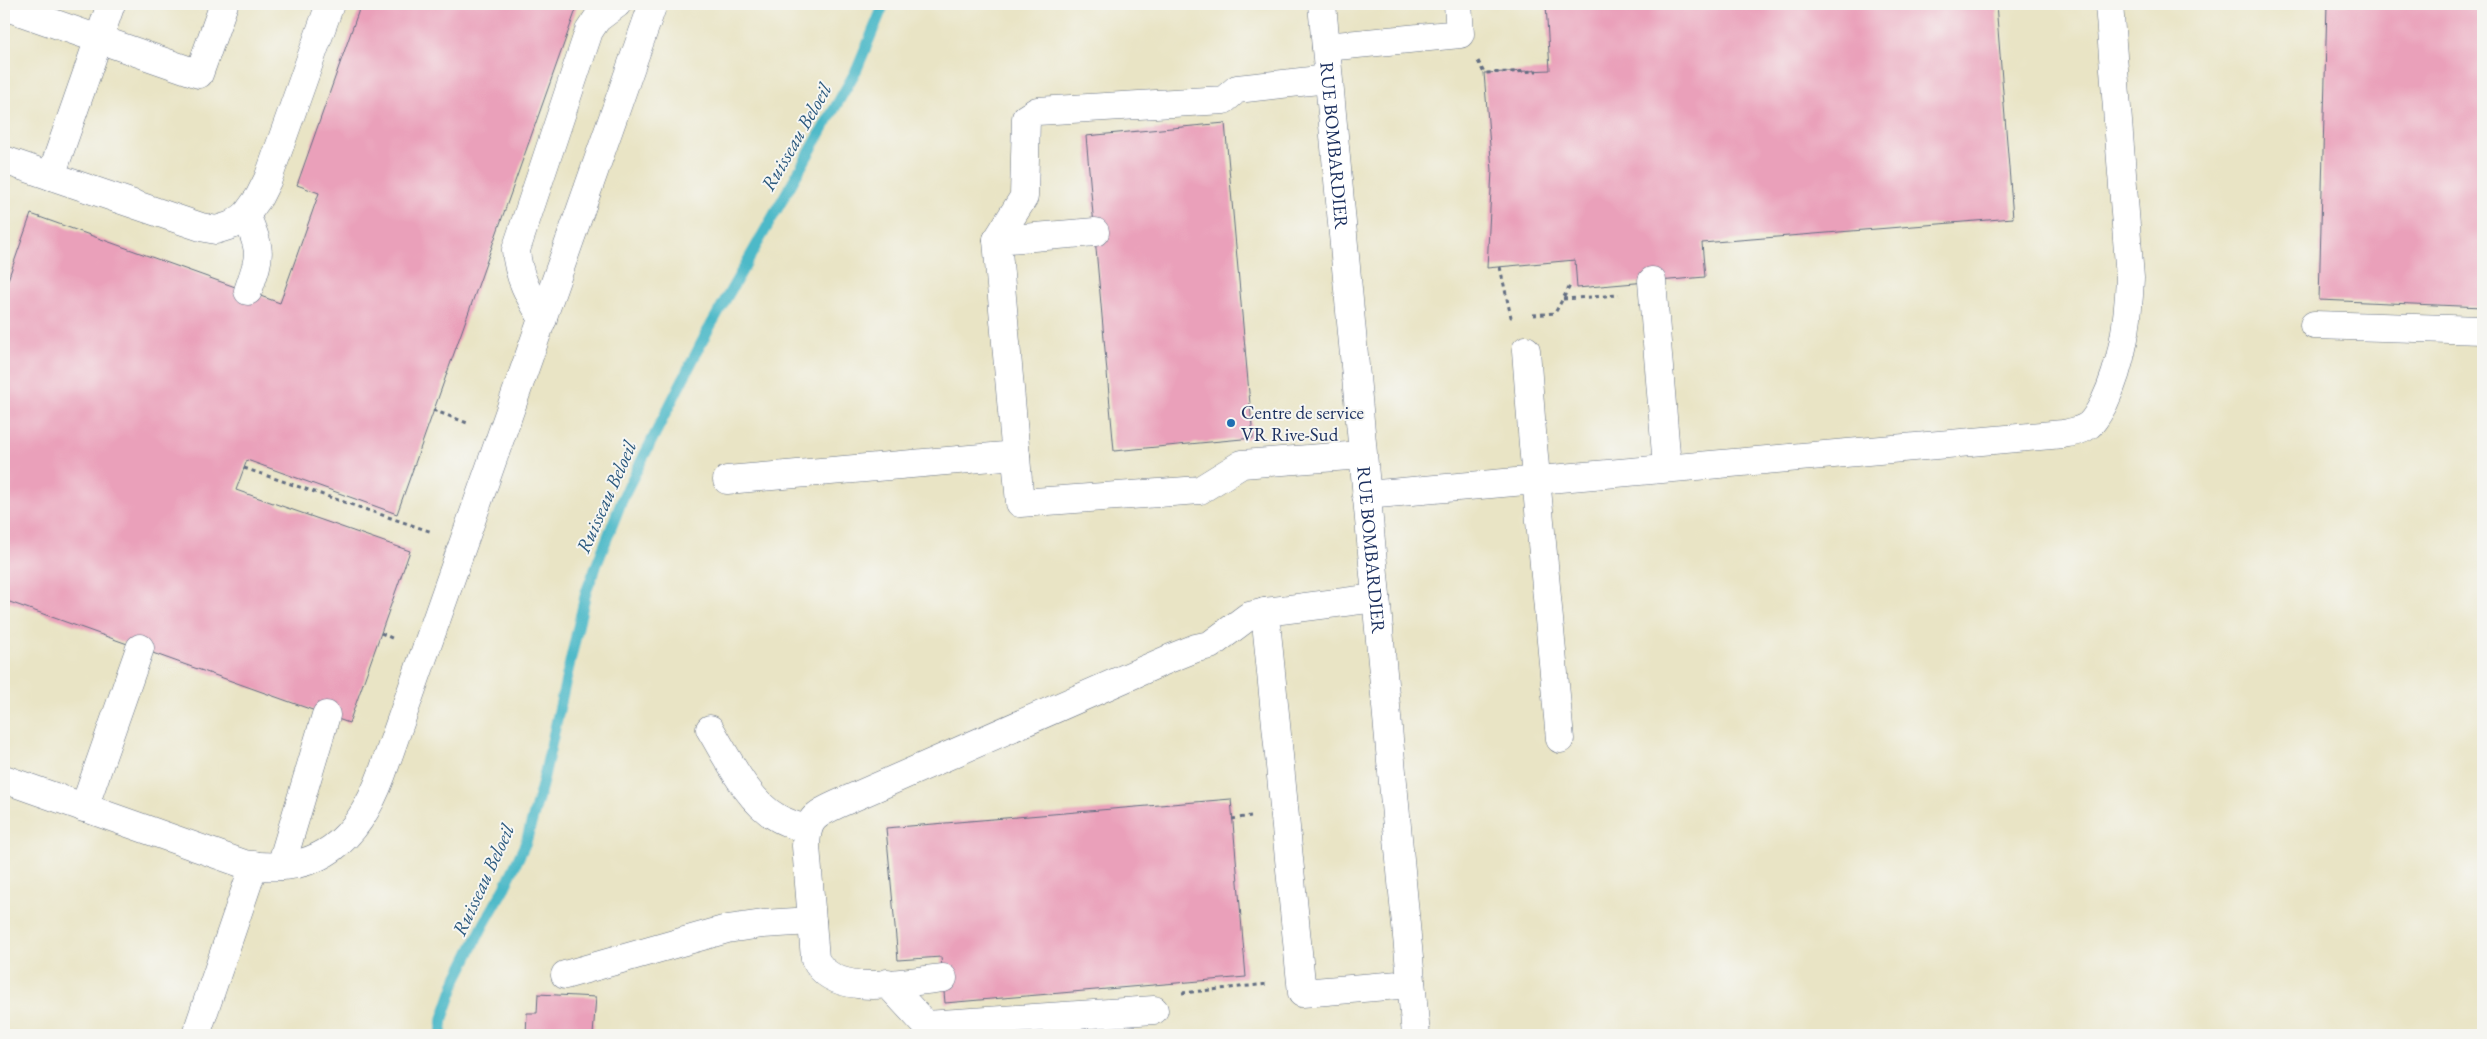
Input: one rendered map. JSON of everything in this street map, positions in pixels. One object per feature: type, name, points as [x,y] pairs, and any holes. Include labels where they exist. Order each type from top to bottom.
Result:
[{"type":"street","points":[[51,176],[111,4]]},
{"type":"street","points":[[5,7],[199,74],[224,4]]},
{"type":"street","points":[[4,160],[201,227],[216,230],[232,225],[246,215],[268,179],[330,4]]},
{"type":"street","points":[[543,319],[523,286],[517,268],[516,250],[590,31],[597,19],[617,4]]},
{"type":"street","points":[[4,780],[254,866],[292,866],[320,856],[344,839],[361,821],[373,801],[654,4]]},
{"type":"street","name":"RUE BOMBARDIER","points":[[1322,4],[1416,1035]]},
{"type":"street","points":[[1326,47],[1460,34],[1458,4]]},
{"type":"street","points":[[1366,495],[2078,432],[2090,424],[2111,388],[2125,343],[2129,312],[2130,278],[2109,4]]},
{"type":"street","points":[[1328,79],[1236,89],[1224,100],[1036,111],[1026,118],[1024,197],[997,240],[1020,503],[1200,490],[1242,464],[1362,455]]},
{"type":"street","points":[[246,215],[258,243],[258,261],[248,291]]},
{"type":"street","points":[[997,240],[1094,232]]},
{"type":"street","points":[[1652,281],[1667,468]]},
{"type":"street","points":[[2314,325],[2483,330]]},
{"type":"street","points":[[1526,350],[1560,739]]},
{"type":"street","points":[[728,480],[1016,455]]},
{"type":"street","points":[[943,978],[851,985],[834,979],[821,970],[815,959],[807,830],[813,818],[821,811],[1171,658],[1196,648],[1210,645],[1248,616],[1265,612],[1376,598]]},
{"type":"street","points":[[1265,612],[1302,992],[1411,984]]},
{"type":"street","points":[[84,808],[140,648]]},
{"type":"street","points":[[281,866],[326,715]]},
{"type":"street","points":[[710,729],[739,777],[763,808],[778,818],[807,830]]},
{"type":"street","points":[[196,1035],[254,866]]},
{"type":"street","points":[[565,975],[727,929],[762,924],[812,921]]},
{"type":"street","points":[[887,982],[926,1025],[1154,1010]]},
{"type":"path","points":[[1483,68],[1484,73],[1537,71]]},
{"type":"path","points":[[1500,267],[1511,317],[1517,316]]},
{"type":"path","points":[[1524,316],[1555,313],[1570,286]]},
{"type":"path","points":[[1562,299],[1606,296]]},
{"type":"path","points":[[433,410],[474,425]]},
{"type":"path","points":[[244,468],[434,533]]},
{"type":"path","points":[[1232,818],[1251,816]]},
{"type":"path","points":[[1177,994],[1266,984]]},
{"type":"building","points":[[361,4],[578,4],[397,514],[247,460],[236,490],[410,551],[349,723],[4,600],[4,291],[31,214],[280,303],[319,193],[297,185]]},
{"type":"building","points":[[1546,4],[1996,4],[2013,218],[1702,243],[1705,277],[1577,288],[1575,260],[1487,268],[1492,170],[1484,73],[1550,70]]},
{"type":"building","points":[[2327,4],[2483,4],[2483,307],[2319,300]]},
{"type":"building","points":[[1225,123],[1253,438],[1114,451],[1086,136]]},
{"type":"building","points":[[1231,799],[1246,977],[945,1003],[941,957],[898,960],[886,828]]},
{"type":"building","points":[[538,994],[596,997],[593,1035],[526,1035],[527,1013],[537,1013]]},
{"type":"waterway","name":"Ruisseau Beloeil","points":[[441,1035],[443,1018],[457,978],[505,887],[526,842],[542,785],[586,592],[624,495],[707,332],[857,69],[884,4]]},
{"type":"place","name":"Centre de service VR Rive-Sud","points":[[1231,423]]}]
